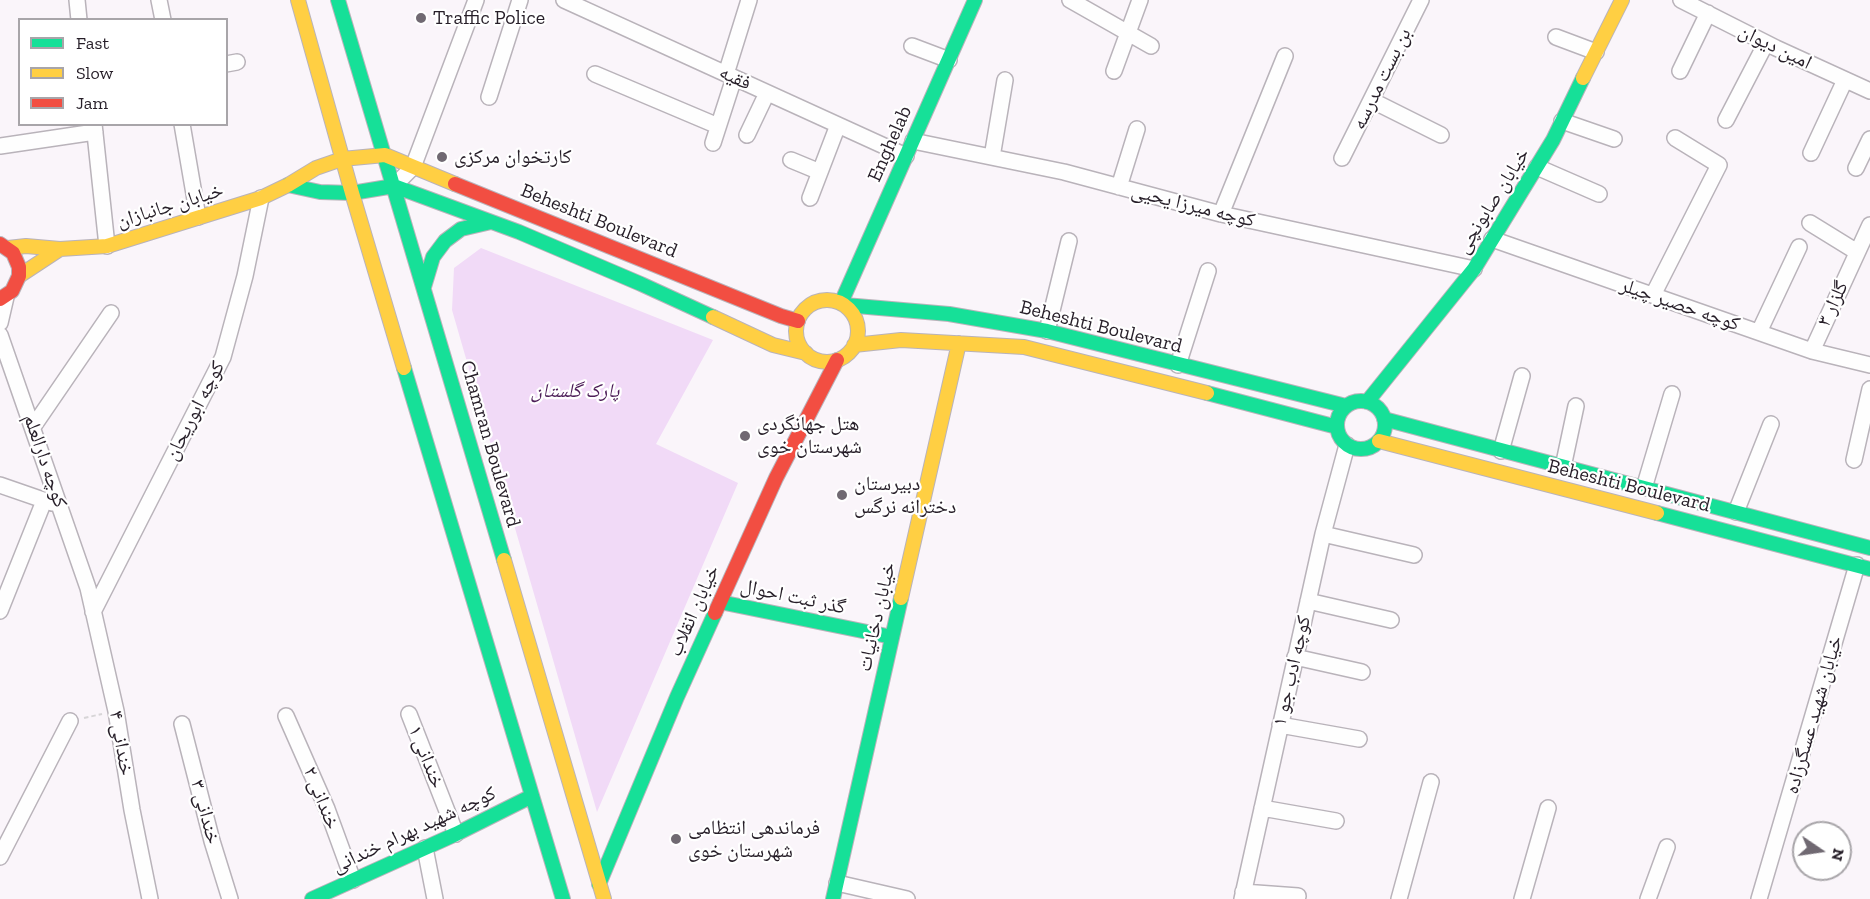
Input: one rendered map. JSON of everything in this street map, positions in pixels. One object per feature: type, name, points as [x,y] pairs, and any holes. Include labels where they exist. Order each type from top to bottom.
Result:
[{"type":"main road","points":[[297,0],[352,193],[563,899]]},
{"type":"main road","name":"Enghelab","points":[[843,304],[975,0]]},
{"type":"main road","name":"خیابان صابونچی","points":[[1366,402],[1474,269],[1553,140],[1622,0]]},
{"type":"main road","name":"Chamran Boulevard","points":[[343,4],[394,186],[604,899]]},
{"type":"main road","name":"خیابان جانبازان","points":[[4,246],[60,249],[107,246],[261,198],[316,168],[342,159],[385,155]]},
{"type":"main road","name":"Beheshti Boulevard","points":[[385,155],[798,321]]},
{"type":"main road","points":[[288,185],[320,192],[352,193],[394,186]]},
{"type":"main road","name":"Beheshti Boulevard","points":[[394,186],[491,222],[641,284],[773,345],[806,353]]},
{"type":"main road","points":[[424,288],[433,257],[445,241],[461,229],[491,222]]},
{"type":"main road","points":[[4,246],[17,260],[20,276]]},
{"type":"main road","points":[[3,298],[12,291],[20,276],[60,249]]},
{"type":"main road","points":[[831,300],[843,304],[851,311],[858,328],[858,337],[844,356],[837,360],[820,361],[806,353],[798,338],[798,321],[803,312],[820,301],[831,300]]},
{"type":"main road","name":"Beheshti Boulevard","points":[[843,304],[949,314],[1047,331],[1346,406]]},
{"type":"main road","points":[[901,340],[894,334],[892,326],[895,318],[903,309]]},
{"type":"main road","name":"Beheshti Boulevard","points":[[854,345],[901,340],[1024,347],[1337,427]]},
{"type":"main road","name":"خیابان دخانیات","points":[[833,899],[959,343]]},
{"type":"main road","name":"خیابان انقلاب","points":[[599,884],[677,697],[720,602],[777,478],[837,360]]},
{"type":"main road","points":[[1356,402],[1366,402],[1378,408],[1384,419],[1384,431],[1379,441],[1369,448],[1358,449],[1347,445],[1340,437],[1337,427],[1339,416],[1346,406],[1356,402]]},
{"type":"main road","name":"Beheshti Boulevard","points":[[1384,419],[1870,548]]},
{"type":"main road","name":"Beheshti Boulevard","points":[[1379,441],[1863,567]]},
{"type":"main road","name":"گذر ثبت احوال","points":[[720,602],[892,637]]},
{"type":"main road","name":"کوچه شهید بهرام خندانی","points":[[312,899],[329,896],[353,880],[456,834],[532,796]]},
{"type":"street","points":[[77,0],[80,18]]},
{"type":"street","points":[[159,0],[163,18]]},
{"type":"street","points":[[394,186],[413,167],[476,0]]},
{"type":"street","points":[[489,97],[520,0]]},
{"type":"street","name":"فقیه","points":[[564,0],[906,156]]},
{"type":"street","points":[[713,143],[749,0]]},
{"type":"street","points":[[1070,0],[1151,46]]},
{"type":"street","points":[[1114,71],[1140,0]]},
{"type":"street","name":"بن بست مدرسه","points":[[1342,158],[1421,0]]},
{"type":"street","name":"امین دیوان","points":[[1681,0],[1766,43],[1870,91]]},
{"type":"street","points":[[1680,71],[1708,14]]},
{"type":"street","points":[[1556,37],[1596,52]]},
{"type":"street","points":[[1725,120],[1766,43]]},
{"type":"street","points":[[912,46],[949,60]]},
{"type":"street","points":[[1221,214],[1285,56]]},
{"type":"street","points":[[595,74],[718,126]]},
{"type":"street","points":[[992,157],[1005,80]]},
{"type":"street","points":[[1811,153],[1845,80]]},
{"type":"street","points":[[747,135],[767,93]]},
{"type":"street","points":[[1371,100],[1441,135]]},
{"type":"street","points":[[1562,121],[1614,139]]},
{"type":"street","points":[[810,198],[838,125]]},
{"type":"street","points":[[182,126],[198,217]]},
{"type":"street","points":[[0,146],[95,128],[107,246]]},
{"type":"street","points":[[1119,187],[1137,129]]},
{"type":"street","points":[[1653,295],[1719,165],[1675,138]]},
{"type":"street","points":[[1856,168],[1870,139]]},
{"type":"street","name":"کوچه میرزا یحیی","points":[[913,141],[1064,172],[1221,214],[1474,269]]},
{"type":"street","points":[[791,160],[820,172]]},
{"type":"street","points":[[1537,167],[1599,194]]},
{"type":"street","name":"کوچه ابوریحان","points":[[93,612],[223,357],[245,276],[261,198]]},
{"type":"street","points":[[1810,223],[1857,252]]},
{"type":"street","name":"گلزار ۳","points":[[1812,351],[1870,225]]},
{"type":"street","name":"کوچه حصیر چیلر","points":[[1492,239],[1812,351],[1870,364]]},
{"type":"street","points":[[1047,331],[1069,241]]},
{"type":"street","points":[[1759,332],[1799,247]]},
{"type":"street","points":[[1178,365],[1208,271]]},
{"type":"street","points":[[0,323],[3,298]]},
{"type":"street","points":[[33,427],[111,313]]},
{"type":"street","name":"کوچه دارالعلم","points":[[1,343],[33,427],[88,588]]},
{"type":"street","points":[[1501,451],[1522,376]]},
{"type":"street","points":[[1854,459],[1870,389]]},
{"type":"street","points":[[1644,488],[1672,394]]},
{"type":"street","points":[[1563,467],[1576,406]]},
{"type":"street","points":[[1736,512],[1771,424]]},
{"type":"street","name":"کوچه ادب جو ۱","points":[[1242,895],[1323,534],[1347,445]]},
{"type":"street","points":[[0,485],[60,506]]},
{"type":"street","points":[[0,611],[44,501]]},
{"type":"street","points":[[1323,534],[1414,555]]},
{"type":"street","name":"خیابان شهید عسگرزاده","points":[[1759,899],[1863,567]]},
{"type":"street","name":"خندانی ۴","points":[[88,588],[116,711],[132,810],[150,899]]},
{"type":"street","points":[[1308,601],[1391,621]]},
{"type":"street","points":[[1295,657],[1362,672]]},
{"type":"street","name":"خندانی ۱","points":[[409,714],[456,834]]},
{"type":"street","name":"خندانی ۲","points":[[286,716],[327,809],[353,880]]},
{"type":"street","points":[[0,857],[70,721]]},
{"type":"street","name":"خندانی ۳","points":[[182,724],[212,841],[230,899]]},
{"type":"street","points":[[1280,725],[1359,739]]},
{"type":"street","points":[[1400,899],[1431,782]]},
{"type":"street","points":[[1262,808],[1336,821]]},
{"type":"street","points":[[1522,899],[1548,808]]},
{"type":"street","points":[[1648,899],[1667,847]]},
{"type":"street","points":[[425,848],[435,899]]},
{"type":"street","points":[[837,883],[907,899]]},
{"type":"street","points":[[1242,895],[1298,896]]},
{"type":"path","points":[[70,721],[116,711]]},
{"type":"green space","name":"پارک گلستان","points":[[481,248],[713,340],[656,444],[738,483],[597,812],[452,310],[454,268]]},
{"type":"traffic: fast","points":[[338,0],[504,560]]},
{"type":"traffic: fast","points":[[841,303],[975,0]]},
{"type":"traffic: fast","points":[[1367,402],[1474,269],[1553,140],[1583,78]]},
{"type":"traffic: fast","points":[[288,185],[320,192],[352,193],[394,186],[519,232],[713,317]]},
{"type":"traffic: fast","points":[[424,287],[433,257],[445,241],[461,229],[491,222]]},
{"type":"traffic: fast","points":[[845,305],[949,314],[1047,331],[1346,406]]},
{"type":"traffic: fast","points":[[404,368],[563,899]]},
{"type":"traffic: fast","points":[[1207,393],[1337,427]]},
{"type":"traffic: fast","points":[[1361,401],[1378,408],[1385,425],[1378,442],[1361,449],[1344,442],[1337,425],[1344,408],[1361,401]]},
{"type":"traffic: fast","points":[[1384,419],[1870,548]]},
{"type":"traffic: fast","points":[[1657,513],[1870,569]]},
{"type":"traffic: fast","points":[[833,899],[901,598]]},
{"type":"traffic: fast","points":[[720,602],[892,637]]},
{"type":"traffic: fast","points":[[599,884],[677,697],[715,613]]},
{"type":"traffic: fast","points":[[312,899],[456,834],[532,796]]},
{"type":"traffic: slow","points":[[298,0],[404,368]]},
{"type":"traffic: slow","points":[[1583,78],[1622,0]]},
{"type":"traffic: slow","points":[[8,248],[26,246],[60,249],[107,246],[261,198],[316,168],[342,159],[385,155],[455,184]]},
{"type":"traffic: slow","points":[[19,276],[60,249]]},
{"type":"traffic: slow","points":[[827,300],[849,309],[858,331],[849,353],[827,362],[805,353],[796,331],[805,309],[827,300]]},
{"type":"traffic: slow","points":[[713,317],[773,345],[806,353]]},
{"type":"traffic: slow","points":[[854,345],[901,340],[1024,347],[1207,393]]},
{"type":"traffic: slow","points":[[901,598],[959,343]]},
{"type":"traffic: slow","points":[[1379,441],[1657,513]]},
{"type":"traffic: slow","points":[[504,560],[604,899]]},
{"type":"traffic: jam","points":[[455,184],[798,321]]},
{"type":"traffic: jam","points":[[0,244],[13,253],[19,267],[19,276],[12,291],[0,299]]},
{"type":"traffic: jam","points":[[715,613],[776,478],[837,360]]},
{"type":"place","name":"Traffic Police","points":[[421,18]]},
{"type":"place","name":"کارتخوان مرکزی","points":[[442,157]]},
{"type":"place","name":"هتل جهانگردی شهرستان خوی","points":[[745,436]]},
{"type":"place","name":"دبیرستان دخترانه نرگس","points":[[842,495]]},
{"type":"place","name":"فرماندهی انتظامی شهرستان خوی","points":[[676,839]]}]
